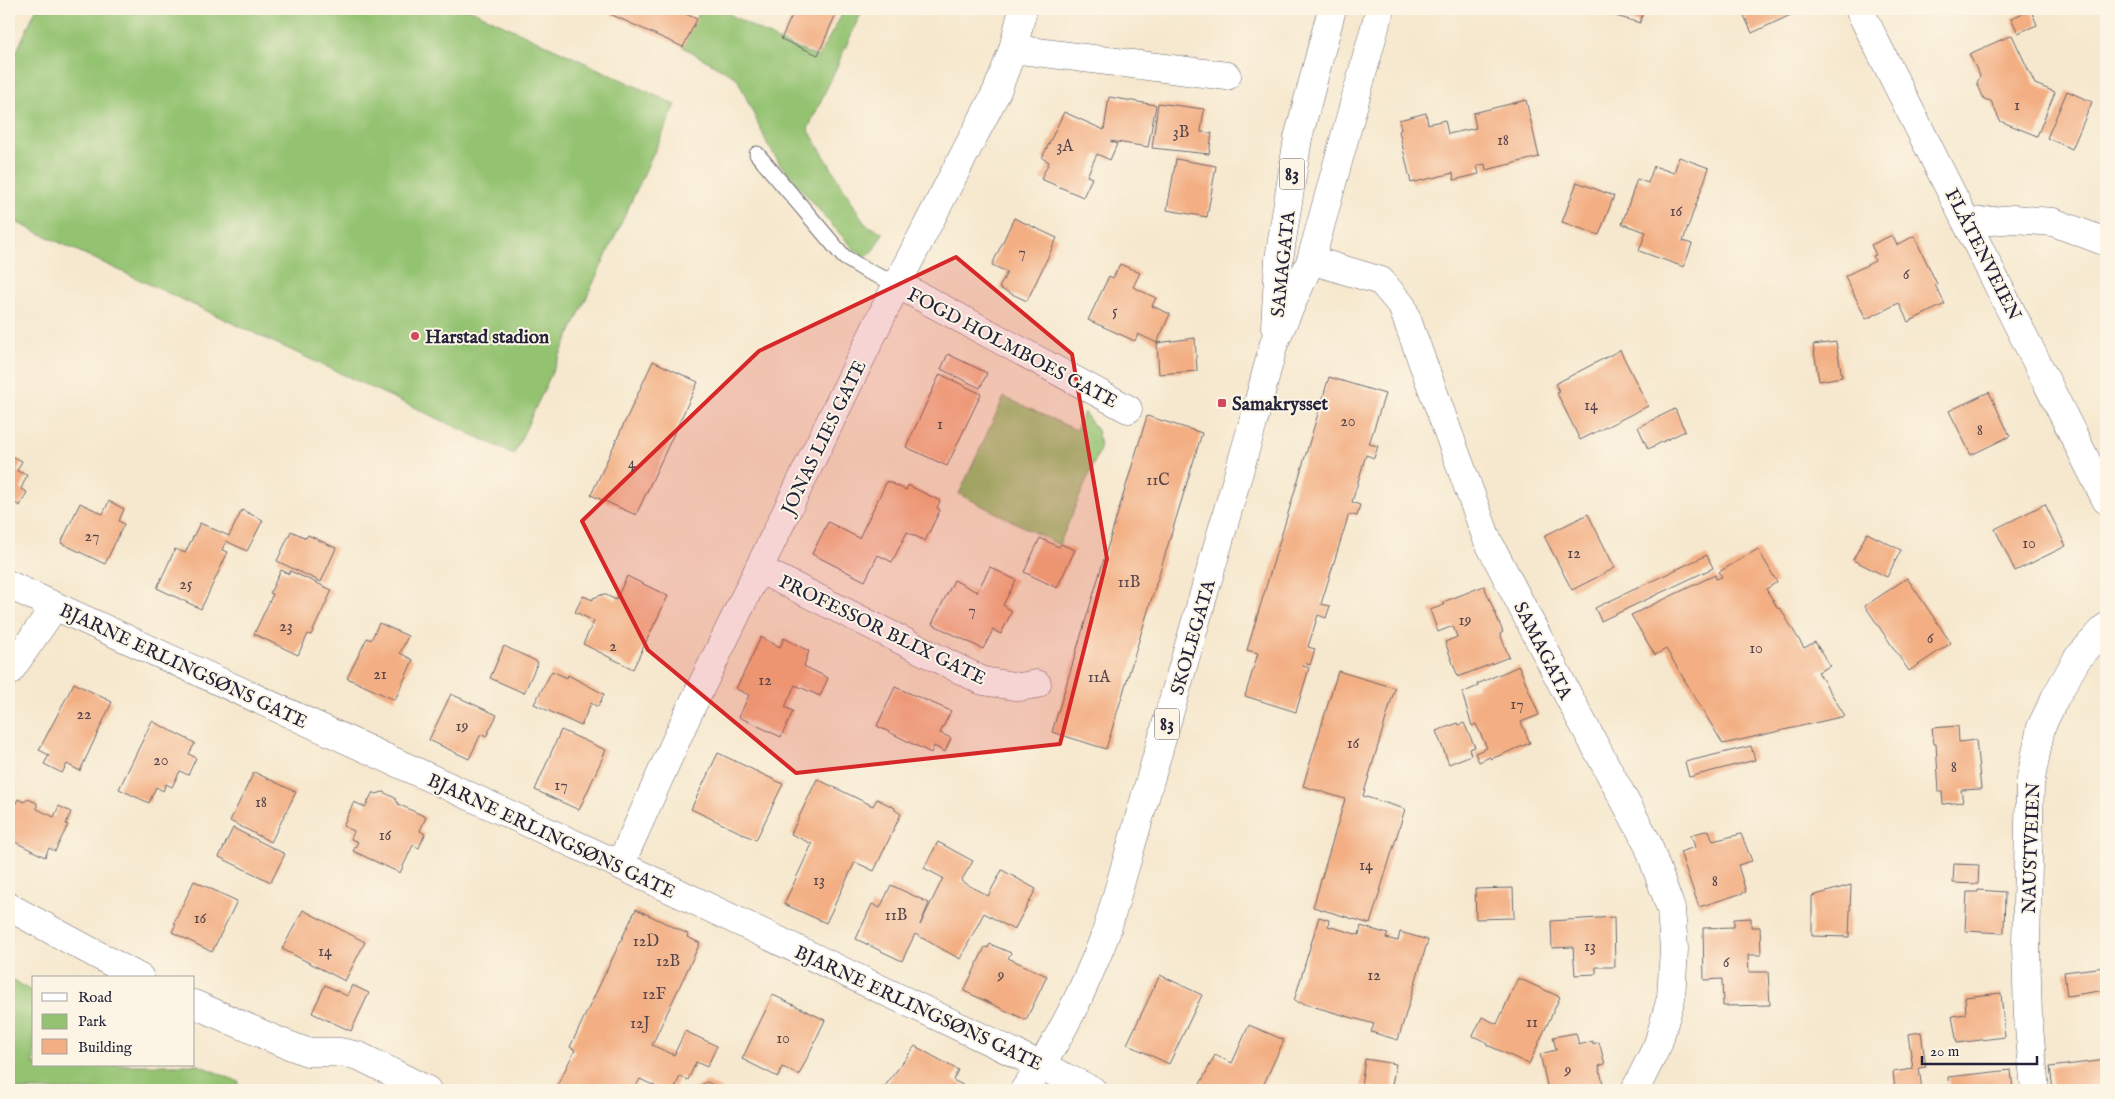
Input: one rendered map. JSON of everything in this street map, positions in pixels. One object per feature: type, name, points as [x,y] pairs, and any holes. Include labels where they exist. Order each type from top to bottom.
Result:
[{"type":"main road","name":"JONAS LIES GATE","points":[[620,865],[687,716],[897,284],[997,91],[1013,49],[1023,9]]},
{"type":"main road","name":"SAMAGATA","points":[[1274,343],[1279,259],[1298,138],[1332,9]]},
{"type":"main road","name":"SAMAGATA","points":[[1274,343],[1311,260],[1380,9]]},
{"type":"main road","name":"FLÅTENVEIEN","points":[[1860,9],[1969,223],[2106,500]]},
{"type":"main road","points":[[1013,49],[1227,76]]},
{"type":"main road","points":[[1969,223],[2014,219],[2053,222],[2106,242]]},
{"type":"main road","name":"SAMAGATA","points":[[1311,260],[1380,281],[1402,306],[1487,540],[1647,842],[1671,909],[1674,949],[1671,998],[1658,1044],[1635,1090]]},
{"type":"main road","name":"FOGD HOLMBOES GATE","points":[[897,284],[1128,410]]},
{"type":"main road","name":"SKOLEGATA","points":[[1024,1090],[1042,1065],[1066,1024],[1086,984],[1106,933],[1253,423],[1274,343]]},
{"type":"main road","name":"PROFESSOR BLIX GATE","points":[[759,569],[983,681],[1020,687],[1037,684]]},
{"type":"main road","name":"BJARNE ERLINGSØNS GATE","points":[[9,585],[620,865],[1092,1090]]},
{"type":"main road","points":[[9,672],[55,606]]},
{"type":"main road","name":"NAUSTVEIEN","points":[[2035,1090],[2028,1017],[2026,945],[2030,784],[2041,727],[2055,698],[2077,659],[2106,627]]},
{"type":"main road","points":[[9,907],[136,976]]},
{"type":"main road","points":[[195,1004],[307,1052],[340,1052],[359,1056],[427,1090]]},
{"type":"lane","points":[[757,154],[844,257],[867,271],[897,284]]},
{"type":"highlighted area","points":[[956,257],[1072,354],[1107,559],[1060,744],[796,773],[648,650],[582,521],[759,351]]},
{"type":"green space","name":"Harstad stadion","points":[[36,9],[469,9],[676,105],[514,454],[9,219],[9,68]]},
{"type":"green space","points":[[701,9],[720,9],[779,41],[818,57],[845,9],[863,9],[808,129],[865,224],[883,233],[873,251],[865,257],[854,249],[831,224],[780,164],[768,145],[737,78],[683,47]]},
{"type":"green space","points":[[1004,397],[1076,430],[1084,412],[1098,432],[1100,449],[1059,545],[959,494]]},
{"type":"green space","points":[[9,977],[32,992],[32,1066],[195,1066],[195,1063],[239,1082],[236,1090],[9,1090]]},
{"type":"building","points":[[599,9],[675,9],[697,19],[683,47]]},
{"type":"building","points":[[729,9],[744,9],[742,14]]},
{"type":"building","points":[[795,9],[838,9],[818,55],[781,39]]},
{"type":"building","points":[[1592,9],[1644,9],[1640,23]]},
{"type":"building","points":[[1741,9],[1796,9],[1797,12],[1752,33]]},
{"type":"building","points":[[2031,10],[2037,25],[2018,33],[2011,18]]},
{"type":"building","points":[[2012,35],[2035,84],[2055,92],[2037,136],[2000,121],[1991,101],[1984,99],[1977,83],[1980,76],[1969,54]]},
{"type":"building","points":[[2067,91],[2092,102],[2072,149],[2047,138]]},
{"type":"building","points":[[1109,97],[1156,105],[1148,147],[1110,141],[1117,144],[1110,160],[1097,154],[1087,176],[1092,178],[1083,197],[1041,179],[1049,162],[1042,158],[1064,112],[1104,130]]},
{"type":"building","points":[[1526,100],[1539,157],[1486,170],[1485,164],[1477,166],[1479,174],[1454,180],[1453,173],[1411,183],[1399,131],[1401,130],[1399,120],[1426,113],[1428,124],[1445,120],[1448,134],[1476,128],[1473,113]]},
{"type":"building","points":[[1158,103],[1204,109],[1201,132],[1212,133],[1209,154],[1152,148]]},
{"type":"building","points":[[1679,157],[1709,168],[1683,241],[1692,244],[1684,267],[1639,251],[1646,232],[1622,224],[1637,179],[1648,183],[1654,166],[1674,173]]},
{"type":"building","points":[[1176,159],[1216,166],[1207,217],[1167,210]]},
{"type":"building","points":[[1577,182],[1614,196],[1599,235],[1562,222]]},
{"type":"building","points":[[1014,218],[1057,238],[1027,301],[999,288],[1007,272],[992,265]]},
{"type":"building","points":[[1892,235],[1897,245],[1914,236],[1945,304],[1908,322],[1899,303],[1866,319],[1845,276],[1875,261],[1873,256],[1876,255],[1871,245]]},
{"type":"building","points":[[1120,264],[1140,273],[1133,287],[1156,298],[1152,306],[1170,314],[1157,343],[1138,334],[1135,341],[1088,320],[1109,276],[1113,278]]},
{"type":"building","points":[[1195,338],[1197,371],[1159,374],[1157,343]]},
{"type":"building","points":[[1836,342],[1842,377],[1819,381],[1813,345]]},
{"type":"building","points":[[1620,350],[1648,406],[1580,440],[1557,393],[1560,392],[1555,384]]},
{"type":"building","points":[[948,354],[987,373],[980,388],[941,369]]},
{"type":"building","points":[[653,361],[698,382],[636,515],[591,495]]},
{"type":"building","points":[[940,374],[981,394],[947,466],[906,447]]},
{"type":"building","points":[[1329,377],[1385,394],[1369,444],[1378,446],[1374,458],[1366,455],[1352,502],[1360,505],[1357,516],[1349,514],[1321,604],[1330,606],[1326,618],[1318,615],[1308,647],[1315,649],[1310,665],[1304,663],[1303,666],[1309,668],[1296,712],[1245,696],[1258,653],[1247,650]]},
{"type":"building","points":[[1989,392],[2010,436],[1971,455],[1949,411]]},
{"type":"building","points":[[1675,409],[1685,431],[1648,449],[1638,427]]},
{"type":"building","points":[[1147,416],[1202,433],[1106,749],[1052,732]]},
{"type":"building","points":[[9,455],[22,461],[17,471],[27,475],[21,489],[27,492],[20,506],[14,503],[9,515]]},
{"type":"building","points":[[887,481],[906,490],[908,485],[940,501],[937,508],[940,510],[925,541],[907,532],[892,562],[878,555],[865,581],[812,554],[828,522],[859,538]]},
{"type":"building","points":[[109,501],[124,509],[119,521],[124,524],[105,564],[61,543],[80,503],[103,514]]},
{"type":"building","points":[[2045,504],[2066,546],[2015,571],[1995,529]]},
{"type":"building","points":[[242,510],[263,520],[247,551],[226,541],[222,550],[228,552],[201,609],[157,588],[175,549],[185,553],[200,523],[229,536]]},
{"type":"building","points":[[1588,514],[1615,568],[1572,590],[1544,536]]},
{"type":"building","points":[[291,531],[306,538],[308,535],[336,548],[321,582],[277,561]]},
{"type":"building","points":[[1867,533],[1901,550],[1887,577],[1853,560]]},
{"type":"building","points":[[1040,538],[1059,547],[1061,544],[1075,550],[1057,588],[1024,572]]},
{"type":"building","points":[[1758,549],[1777,582],[1766,589],[1804,648],[1815,642],[1830,666],[1818,672],[1845,716],[1723,744],[1666,649],[1655,655],[1631,615],[1715,575],[1716,579],[1722,577],[1719,572]]},
{"type":"building","points":[[1707,555],[1713,568],[1601,621],[1595,608]]},
{"type":"building","points":[[990,567],[1016,580],[1003,605],[1012,611],[1001,634],[993,630],[983,649],[932,624],[954,580],[977,592]]},
{"type":"building","points":[[281,570],[289,574],[290,571],[332,590],[311,635],[308,634],[298,655],[254,634],[273,594],[270,593]]},
{"type":"building","points":[[627,576],[668,596],[633,669],[583,644],[594,621],[575,612],[583,596],[593,600],[593,598],[604,594],[616,600]]},
{"type":"building","points":[[1907,578],[1951,643],[1909,671],[1865,606]]},
{"type":"building","points":[[1484,586],[1503,632],[1500,634],[1509,657],[1458,677],[1445,642],[1457,637],[1453,626],[1438,632],[1430,610],[1444,605],[1443,602]]},
{"type":"building","points":[[379,623],[408,636],[400,653],[413,660],[395,700],[347,678],[367,638],[371,640]]},
{"type":"building","points":[[761,637],[780,647],[784,638],[809,651],[804,666],[828,678],[820,696],[795,685],[785,707],[793,711],[781,737],[739,717],[749,695],[736,689]]},
{"type":"building","points":[[504,646],[538,662],[524,693],[490,678]]},
{"type":"building","points":[[1519,666],[1539,715],[1521,722],[1530,743],[1479,762],[1475,753],[1487,748],[1476,724],[1472,726],[1462,693],[1478,686],[1477,684]]},
{"type":"building","points":[[552,671],[567,678],[568,675],[604,694],[598,707],[591,703],[581,726],[534,704]]},
{"type":"building","points":[[1338,671],[1395,688],[1363,796],[1405,809],[1370,924],[1313,907],[1345,799],[1303,786]]},
{"type":"building","points":[[74,683],[112,702],[80,771],[67,764],[62,773],[44,764],[49,755],[39,750]]},
{"type":"building","points":[[895,687],[951,711],[940,733],[951,738],[945,752],[934,746],[931,753],[877,726]]},
{"type":"building","points":[[451,694],[497,715],[486,737],[481,734],[469,759],[429,740]]},
{"type":"building","points":[[152,721],[195,743],[189,754],[196,758],[188,775],[180,771],[172,787],[166,784],[163,791],[156,787],[149,803],[119,789]]},
{"type":"building","points":[[1458,723],[1459,725],[1464,723],[1475,747],[1469,749],[1471,755],[1449,764],[1436,731]]},
{"type":"building","points":[[1958,726],[1959,742],[1976,740],[1981,789],[1961,790],[1963,802],[1943,804],[1942,792],[1939,792],[1936,744],[1934,744],[1932,728]]},
{"type":"building","points":[[561,730],[606,750],[579,810],[535,790]]},
{"type":"building","points":[[1751,746],[1755,760],[1689,777],[1685,762]]},
{"type":"building","points":[[718,753],[783,784],[756,840],[691,809]]},
{"type":"building","points":[[254,772],[296,792],[271,842],[230,821]]},
{"type":"building","points":[[817,779],[873,806],[877,799],[895,808],[901,814],[874,871],[855,862],[826,923],[784,904],[812,844],[791,834]]},
{"type":"building","points":[[373,792],[376,794],[383,792],[395,798],[398,804],[426,817],[420,831],[425,834],[419,848],[413,845],[400,873],[353,851],[358,842],[351,839],[354,831],[343,826],[354,802],[365,807]]},
{"type":"building","points":[[18,799],[24,802],[28,799],[37,803],[37,809],[54,817],[59,806],[71,812],[66,824],[68,825],[55,851],[49,848],[45,857],[9,839],[9,817]]},
{"type":"building","points":[[233,828],[285,854],[271,882],[219,857]]},
{"type":"building","points":[[1709,830],[1713,841],[1741,834],[1752,861],[1738,865],[1746,892],[1699,907],[1680,852],[1695,847],[1691,835]]},
{"type":"building","points":[[938,842],[973,861],[961,881],[988,896],[1002,870],[1036,889],[1014,930],[984,913],[960,959],[915,934],[902,961],[856,939],[872,904],[880,908],[891,885],[929,903],[920,925],[943,878],[924,868]]},
{"type":"building","points":[[1954,864],[1979,865],[1978,884],[1953,883]]},
{"type":"building","points":[[194,881],[237,901],[212,952],[172,932],[176,924],[174,923]]},
{"type":"building","points":[[1851,885],[1849,937],[1812,936],[1812,896]]},
{"type":"building","points":[[1513,888],[1514,918],[1476,919],[1475,889]]},
{"type":"building","points":[[1978,890],[2005,892],[2004,933],[1965,931],[1967,892],[1978,892]]},
{"type":"building","points":[[636,909],[688,934],[687,937],[700,943],[652,1045],[674,1055],[685,1031],[717,1046],[707,1067],[696,1062],[688,1080],[680,1076],[674,1090],[663,1090],[640,1079],[634,1090],[555,1090],[575,1050],[570,1047]]},
{"type":"building","points":[[303,910],[365,942],[345,981],[282,949]]},
{"type":"building","points":[[1319,917],[1329,920],[1328,926],[1359,935],[1361,926],[1388,934],[1386,938],[1398,941],[1400,932],[1428,940],[1398,1040],[1371,1032],[1374,1024],[1294,1001]]},
{"type":"building","points":[[1614,917],[1615,967],[1596,967],[1596,974],[1575,975],[1573,947],[1552,948],[1551,921]]},
{"type":"building","points":[[1751,918],[1751,927],[1760,927],[1761,955],[1748,955],[1749,972],[1768,972],[1770,1005],[1723,1006],[1722,979],[1704,980],[1703,928],[1734,927],[1734,919]]},
{"type":"building","points":[[990,944],[1011,953],[1008,958],[1047,976],[1026,1020],[964,991],[985,947],[988,948]]},
{"type":"building","points":[[2105,967],[2106,990],[2067,996],[2064,972]]},
{"type":"building","points":[[1160,975],[1202,995],[1169,1064],[1127,1044]]},
{"type":"building","points":[[1518,978],[1560,997],[1529,1064],[1487,1045],[1488,1043],[1473,1036],[1482,1017],[1497,1024]]},
{"type":"building","points":[[325,985],[347,996],[352,985],[369,993],[351,1031],[312,1013]]},
{"type":"building","points":[[2001,993],[2005,1037],[1957,1043],[1952,1016],[1966,1014],[1965,997]]},
{"type":"building","points":[[773,995],[825,1020],[799,1075],[782,1067],[778,1077],[742,1059]]},
{"type":"building","points":[[1249,1025],[1284,1040],[1261,1090],[1197,1090],[1215,1055],[1232,1063]]},
{"type":"building","points":[[1921,1032],[1926,1067],[1919,1068],[1922,1090],[1895,1090],[1893,1072],[1913,1069],[1908,1034]]},
{"type":"building","points":[[1576,1033],[1579,1045],[1593,1041],[1593,1044],[1599,1042],[1605,1064],[1599,1066],[1603,1084],[1593,1087],[1594,1090],[1548,1090],[1540,1054],[1556,1050],[1553,1037]]},
{"type":"building","points":[[915,1046],[958,1070],[953,1080],[972,1090],[882,1090]]},
{"type":"building","points":[[1365,1059],[1396,1064],[1391,1090],[1361,1086]]},
{"type":"building","points":[[2106,1060],[2106,1090],[2053,1090],[2050,1067]]},
{"type":"building","points":[[2011,1070],[2013,1090],[1949,1090],[1948,1077]]},
{"type":"building","points":[[707,1082],[724,1090],[691,1090]]},
{"type":"place","name":"Harstad stadion","points":[[415,336]]},
{"type":"place","name":"Samakrysset","points":[[1222,403]]}]
